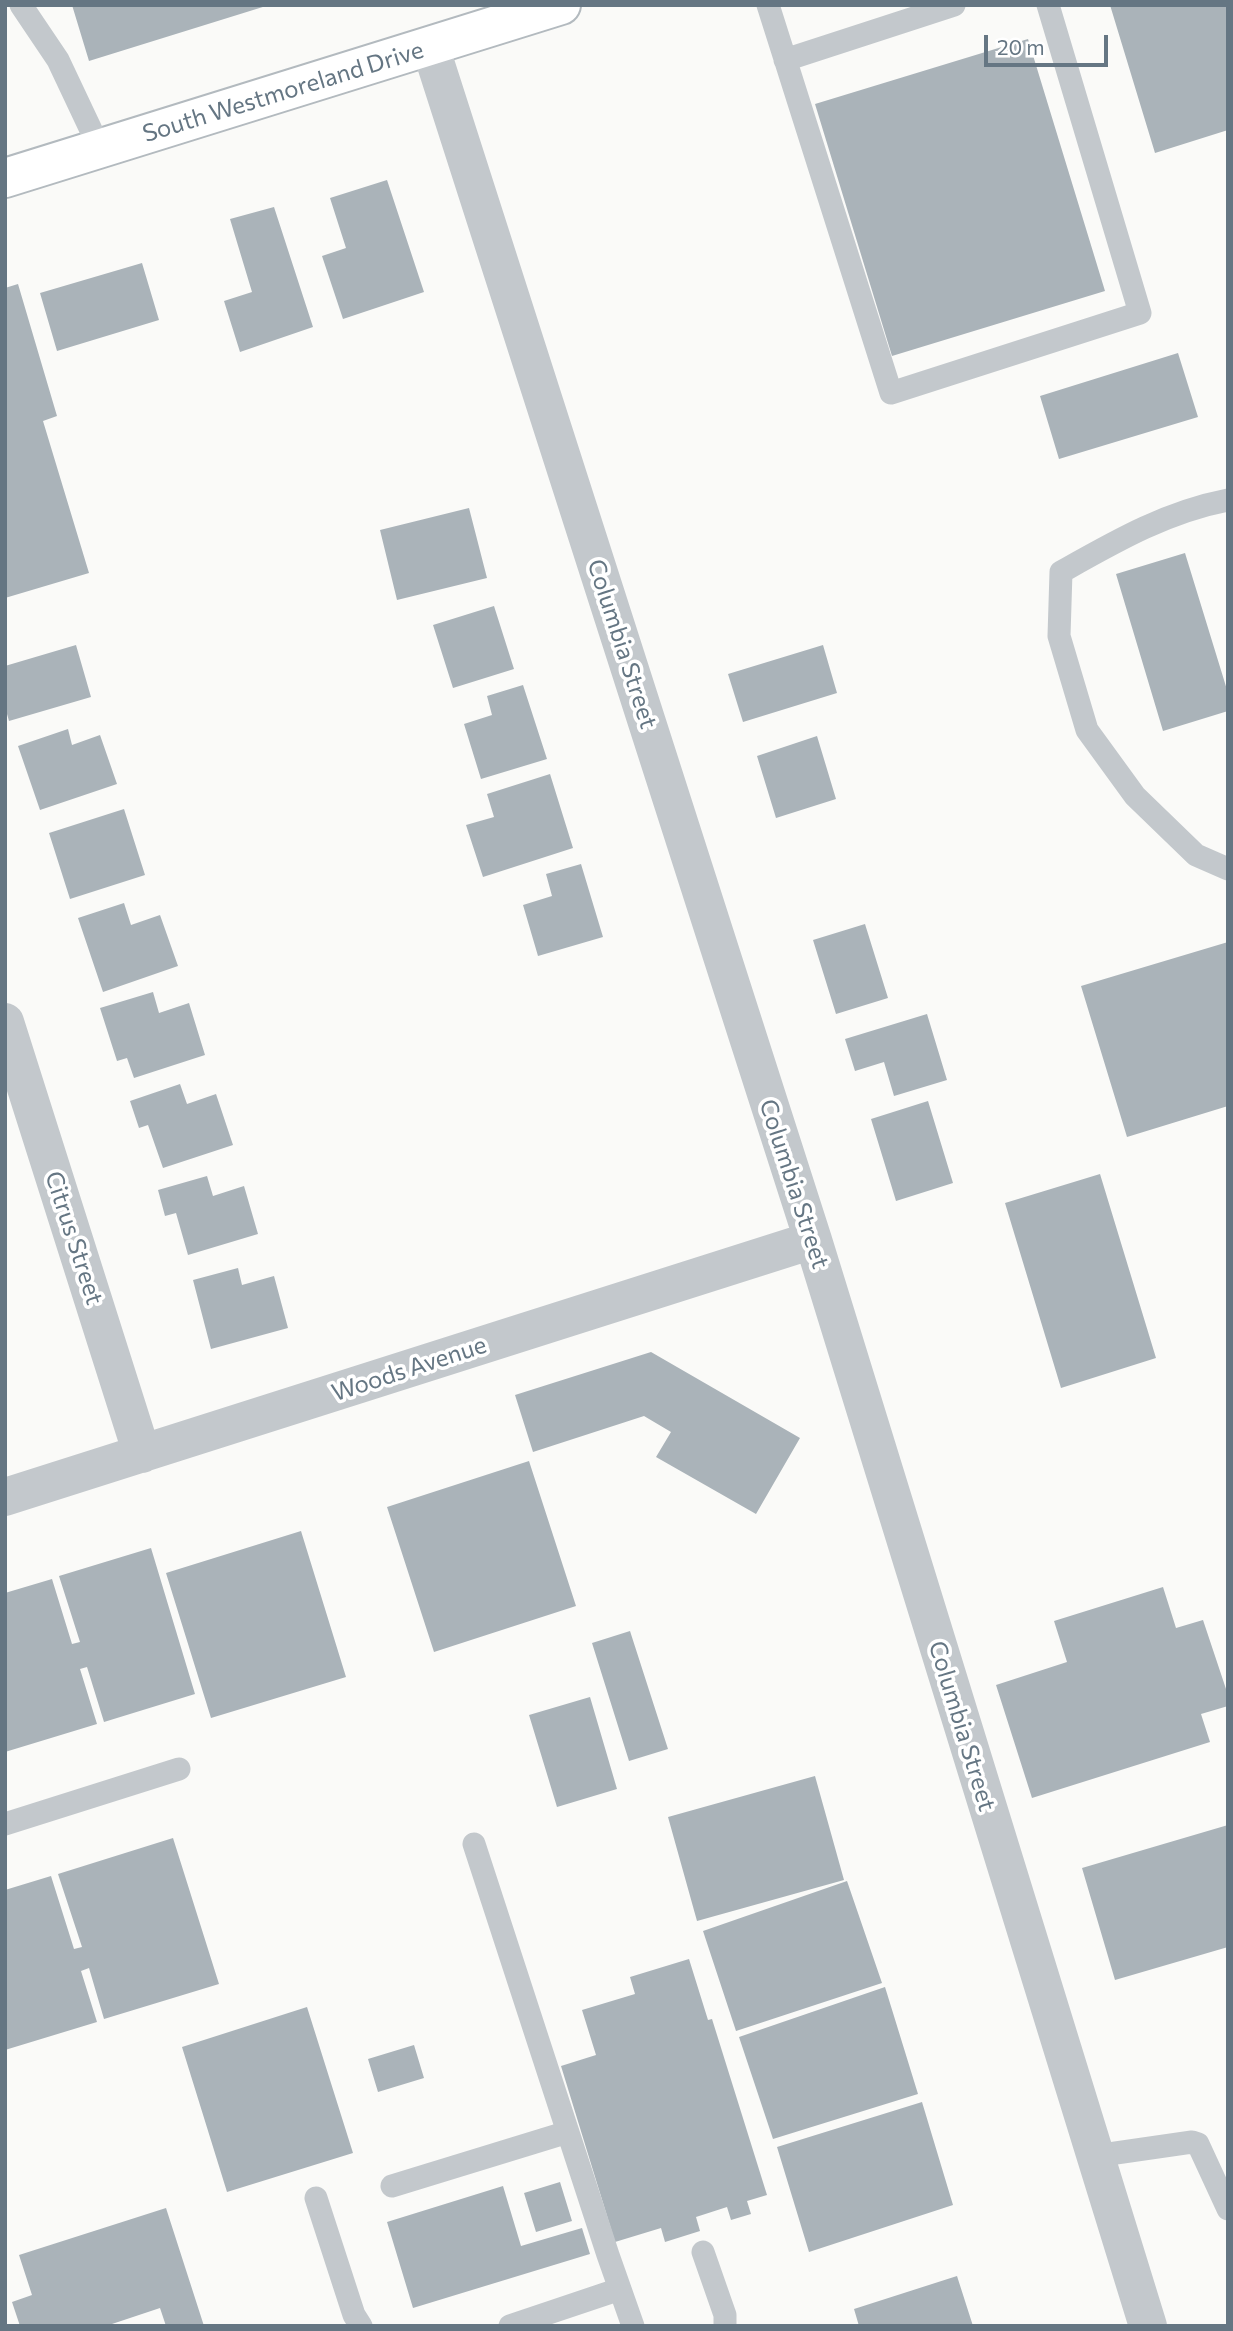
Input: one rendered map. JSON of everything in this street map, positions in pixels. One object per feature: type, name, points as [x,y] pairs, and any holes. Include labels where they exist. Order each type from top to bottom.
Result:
[{"type":"street","name":"South Westmoreland Drive","points":[[5,178],[561,5]]},
{"type":"street","name":"Columbia Street","points":[[430,46],[813,1240],[1148,2326]]},
{"type":"street","name":"Citrus Street","points":[[5,1022],[142,1454]]},
{"type":"street","name":"Woods Avenue","points":[[5,1497],[813,1240]]},
{"type":"lane","points":[[21,5],[58,60],[100,149]]},
{"type":"lane","points":[[768,5],[891,393],[1140,313],[1048,5]]},
{"type":"lane","points":[[785,60],[954,5]]},
{"type":"lane","points":[[1228,500],[1194,506],[1125,536],[1061,572],[1059,636],[1087,730],[1135,796],[1152,813],[1196,855],[1228,869]]},
{"type":"lane","points":[[5,1824],[179,1769]]},
{"type":"lane","points":[[474,1844],[633,2326]]},
{"type":"lane","points":[[392,2186],[568,2132]]},
{"type":"lane","points":[[1095,2156],[1192,2142],[1198,2144],[1228,2209]]},
{"type":"lane","points":[[316,2198],[354,2315],[361,2326]]},
{"type":"lane","points":[[703,2252],[726,2315],[725,2326]]},
{"type":"lane","points":[[510,2326],[620,2290]]},
{"type":"building","points":[[72,5],[266,5],[266,6],[89,61]]},
{"type":"building","points":[[1110,5],[1228,5],[1228,130],[1155,153]]},
{"type":"building","points":[[1028,39],[1105,291],[892,356],[815,104]]},
{"type":"building","points":[[387,180],[424,292],[343,319],[322,256],[346,248],[330,198]]},
{"type":"building","points":[[274,207],[313,327],[240,352],[224,301],[252,292],[230,219]]},
{"type":"building","points":[[142,263],[159,320],[57,351],[40,293]]},
{"type":"building","points":[[18,284],[57,416],[43,421],[89,573],[5,598],[5,288]]},
{"type":"building","points":[[1178,353],[1198,417],[1059,459],[1040,396]]},
{"type":"building","points":[[469,508],[487,578],[397,600],[380,530]]},
{"type":"building","points":[[1185,553],[1228,693],[1228,711],[1163,731],[1116,574]]},
{"type":"building","points":[[494,606],[514,669],[453,688],[433,625]]},
{"type":"building","points":[[76,645],[91,697],[9,721],[5,707],[5,666]]},
{"type":"building","points":[[823,645],[837,693],[743,722],[728,674]]},
{"type":"building","points":[[523,685],[547,759],[481,779],[464,724],[492,715],[487,696]]},
{"type":"building","points":[[68,729],[72,745],[100,735],[117,784],[40,810],[18,746]]},
{"type":"building","points":[[817,736],[836,799],[776,818],[757,756]]},
{"type":"building","points":[[550,774],[573,848],[483,877],[466,825],[494,817],[487,794]]},
{"type":"building","points":[[124,809],[145,875],[70,899],[49,833]]},
{"type":"building","points":[[581,864],[603,937],[538,956],[523,905],[552,896],[546,874]]},
{"type":"building","points":[[124,903],[131,925],[160,915],[178,966],[103,992],[78,918]]},
{"type":"building","points":[[865,924],[888,998],[836,1014],[813,940]]},
{"type":"building","points":[[1228,942],[1228,1106],[1127,1137],[1081,986]]},
{"type":"building","points":[[153,992],[159,1013],[189,1003],[205,1055],[134,1078],[127,1058],[117,1061],[100,1008]]},
{"type":"building","points":[[927,1014],[947,1080],[894,1096],[884,1062],[855,1071],[845,1039]]},
{"type":"building","points":[[180,1084],[187,1104],[216,1094],[233,1145],[163,1168],[148,1125],[139,1128],[130,1101]]},
{"type":"building","points":[[928,1101],[953,1183],[896,1201],[871,1119]]},
{"type":"building","points":[[1100,1174],[1156,1358],[1061,1388],[1005,1203]]},
{"type":"building","points":[[207,1176],[213,1196],[244,1186],[258,1234],[188,1255],[176,1213],[165,1216],[158,1190]]},
{"type":"building","points":[[238,1268],[242,1285],[274,1276],[288,1328],[211,1349],[193,1280]]},
{"type":"building","points":[[651,1352],[800,1438],[756,1514],[656,1457],[671,1432],[644,1416],[533,1452],[515,1395]]},
{"type":"building","points":[[529,1461],[576,1606],[434,1652],[387,1507]]},
{"type":"building","points":[[301,1531],[346,1677],[211,1718],[166,1573]]},
{"type":"building","points":[[151,1548],[195,1694],[104,1722],[87,1667],[80,1669],[97,1724],[5,1752],[5,1593],[52,1579],[72,1644],[80,1642],[59,1576]]},
{"type":"building","points":[[1163,1587],[1176,1628],[1203,1620],[1228,1695],[1228,1706],[1201,1714],[1210,1742],[1032,1798],[996,1685],[1067,1662],[1054,1621]]},
{"type":"building","points":[[630,1631],[668,1749],[629,1761],[592,1643]]},
{"type":"building","points":[[590,1697],[617,1789],[557,1807],[529,1715]]},
{"type":"building","points":[[815,1776],[844,1880],[697,1921],[668,1817]]},
{"type":"building","points":[[1228,1825],[1228,1947],[1115,1980],[1082,1868]]},
{"type":"building","points":[[173,1838],[219,1984],[104,2019],[89,1968],[81,1971],[97,2022],[5,2050],[5,1890],[51,1876],[74,1949],[82,1947],[58,1874]]},
{"type":"building","points":[[847,1881],[882,1983],[736,2031],[703,1931]]},
{"type":"building","points":[[689,1959],[708,2020],[712,2019],[767,2195],[747,2201],[751,2214],[731,2220],[727,2207],[696,2217],[700,2231],[665,2242],[661,2228],[615,2242],[561,2066],[596,2055],[582,2010],[635,1994],[630,1977]]},
{"type":"building","points":[[885,1987],[918,2094],[773,2139],[739,2037]]},
{"type":"building","points":[[307,2007],[353,2153],[227,2192],[182,2047]]},
{"type":"building","points":[[414,2045],[424,2078],[378,2092],[368,2059]]},
{"type":"building","points":[[922,2102],[953,2205],[809,2252],[777,2147]]},
{"type":"building","points":[[560,2182],[572,2221],[536,2232],[524,2193]]},
{"type":"building","points":[[503,2186],[521,2246],[582,2228],[590,2254],[413,2308],[387,2222]]},
{"type":"building","points":[[166,2208],[204,2326],[166,2326],[160,2308],[106,2326],[20,2326],[12,2302],[32,2295],[19,2255]]},
{"type":"building","points":[[957,2276],[973,2326],[859,2326],[854,2309]]}]
